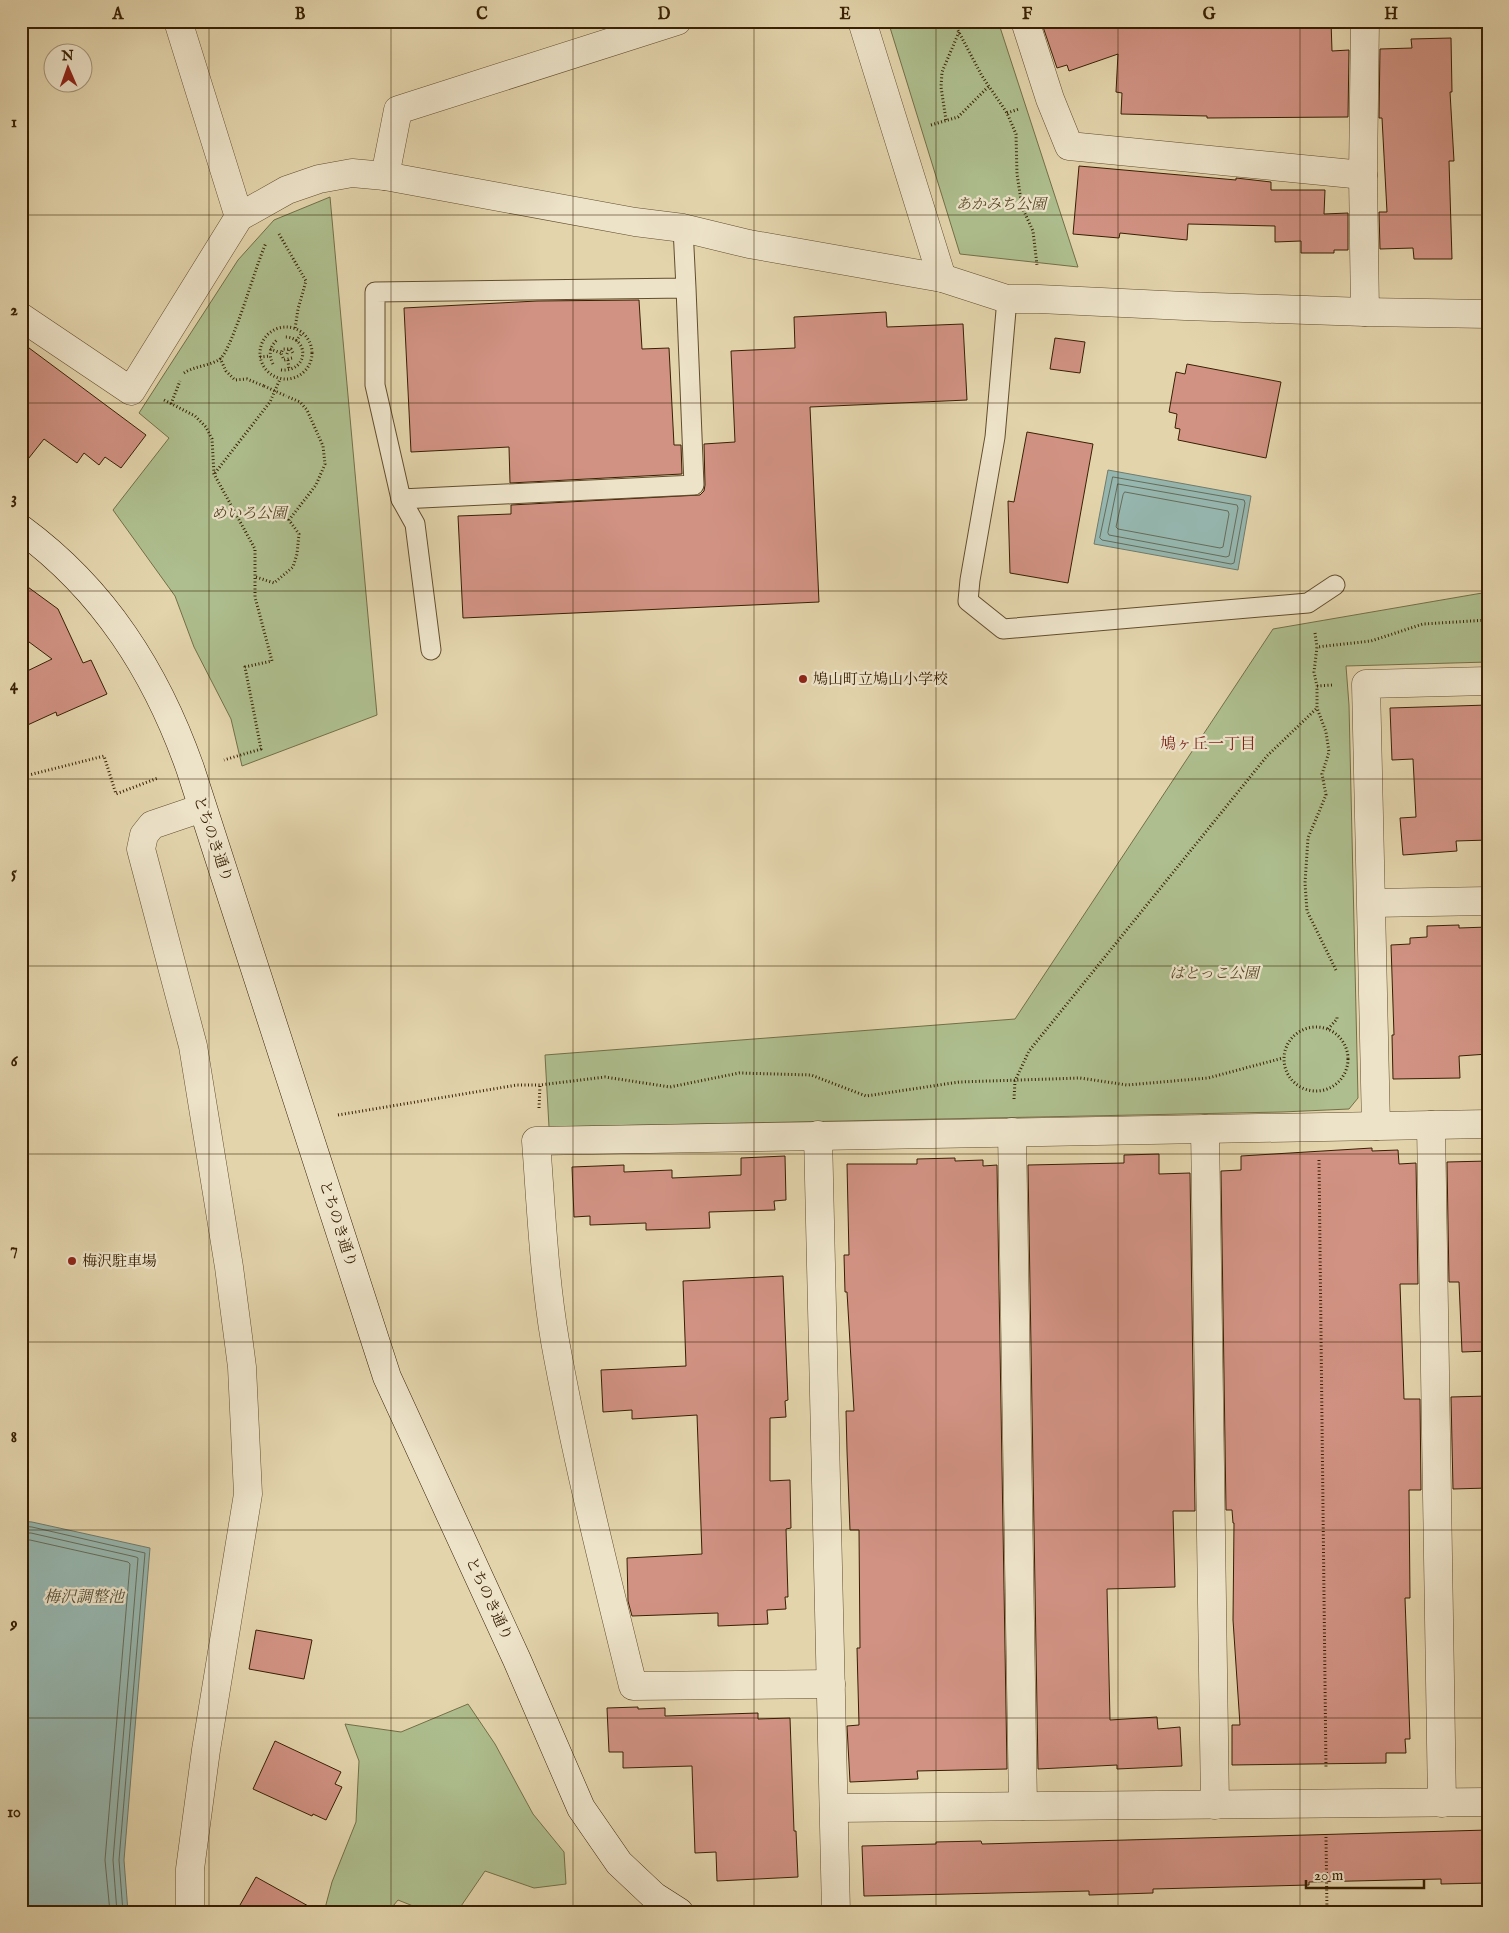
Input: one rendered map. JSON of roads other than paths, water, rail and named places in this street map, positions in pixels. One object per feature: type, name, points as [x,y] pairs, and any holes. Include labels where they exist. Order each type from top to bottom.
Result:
[{"type":"street","points":[[178,21],[239,217]]},
{"type":"street","points":[[385,176],[398,110],[677,21]]},
{"type":"street","points":[[862,21],[942,278]]},
{"type":"street","points":[[1024,21],[1050,99],[1069,146],[1363,175]]},
{"type":"street","points":[[1365,21],[1363,175],[1365,312]]},
{"type":"street","points":[[21,317],[131,391],[239,217],[287,190],[319,179],[352,173],[385,176],[635,222],[683,228],[749,244],[942,278],[1007,299],[1038,298],[1185,306],[1488,314]]},
{"type":"street","name":"とちのき通り","points":[[21,529],[83,583],[118,626],[151,678],[180,739],[202,808],[218,850],[387,1377],[517,1660],[581,1808],[619,1863],[654,1896],[679,1912]]},
{"type":"street","points":[[1376,1126],[1366,684],[1488,681]]},
{"type":"street","points":[[190,1912],[190,1869],[206,1750],[248,1494],[242,1367],[229,1267],[193,1046],[141,849],[144,835],[152,825],[202,808]]},
{"type":"street","points":[[1372,903],[1488,901]]},
{"type":"street","points":[[1431,1124],[1442,1803]]},
{"type":"street","points":[[831,1684],[633,1686],[587,1500],[555,1340],[544,1245],[536,1141],[1488,1124]]},
{"type":"street","points":[[1205,1128],[1215,1805]]},
{"type":"street","points":[[1012,1132],[1023,1806]]},
{"type":"street","points":[[818,1136],[836,1912]]},
{"type":"street","points":[[834,1808],[1488,1802]]},
{"type":"lane","points":[[401,499],[694,485],[683,228]]},
{"type":"lane","points":[[431,650],[415,524],[401,499],[376,385],[375,292],[686,288]]},
{"type":"lane","points":[[1007,299],[995,437],[968,601],[1003,629],[1308,603],[1335,585]]},
{"type":"water","points":[[1108,470],[1251,496],[1238,570],[1094,544]]},
{"type":"water","name":"梅沢調整池","points":[[21,1521],[150,1548],[124,1860],[128,1912],[21,1912]]},
{"type":"place","name":"鳩山町立鳩山小学校","points":[[803,679]]},
{"type":"place","name":"梅沢駐車場","points":[[72,1261]]},
{"type":"district","name":"鳩ヶ丘一丁目","points":[[1208,745]]},
{"type":"park label","name":"あかみち公園","points":[[1001,204]]},
{"type":"park label","name":"めいろ公園","points":[[249,513]]},
{"type":"park label","name":"はとっこ公園","points":[[1214,973]]}]
